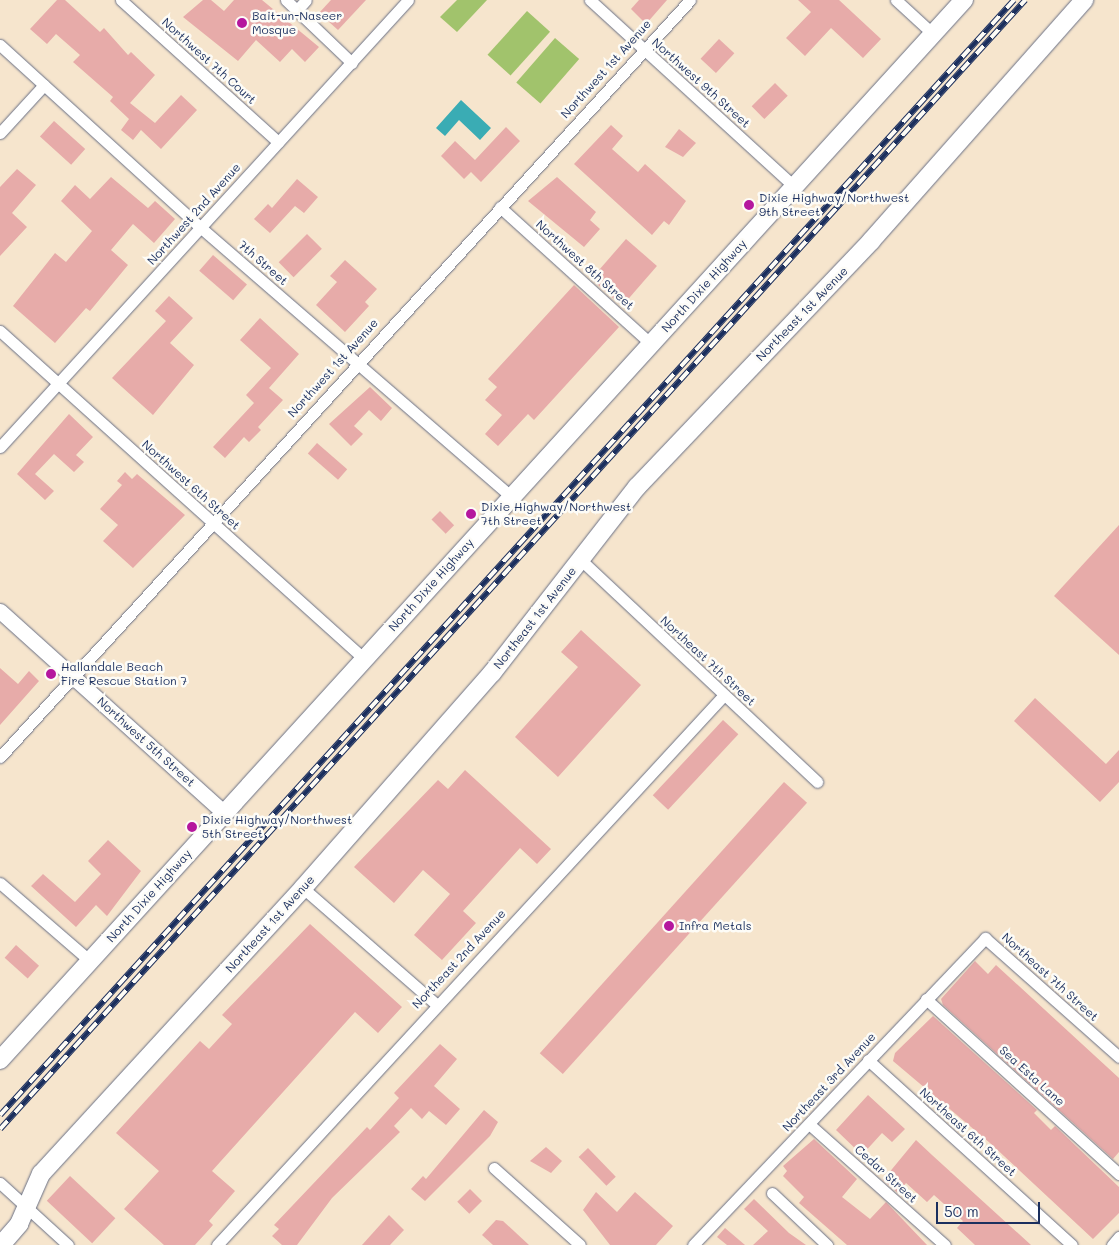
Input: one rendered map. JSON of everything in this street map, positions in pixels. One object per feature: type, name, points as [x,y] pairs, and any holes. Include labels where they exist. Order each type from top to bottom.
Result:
[{"type":"main road","name":"North Dixie Highway","points":[[0,1060],[964,0]]},
{"type":"main road","name":"Northeast 1st Avenue","points":[[1,1245],[19,1224],[24,1206],[40,1174],[303,888],[492,673],[637,487],[871,241],[1084,0]]},
{"type":"street","name":"Northwest 7th Court","points":[[121,0],[278,142]]},
{"type":"street","points":[[286,0],[352,63]]},
{"type":"street","points":[[297,10],[306,0]]},
{"type":"street","name":"Northwest 2nd Avenue","points":[[0,447],[408,0]]},
{"type":"street","name":"Northwest 9th Street","points":[[590,0],[794,186]]},
{"type":"street","name":"Northwest 1st Avenue","points":[[0,757],[642,49],[690,0]]},
{"type":"street","points":[[896,0],[933,34]]},
{"type":"street","name":"7th Street","points":[[0,45],[200,227],[512,497]]},
{"type":"street","points":[[0,133],[44,85]]},
{"type":"street","name":"Northwest 8th Street","points":[[500,207],[651,344]]},
{"type":"street","name":"Northwest 6th Street","points":[[0,331],[364,659]]},
{"type":"street","name":"Northeast 7th Street","points":[[581,560],[817,782]]},
{"type":"street","name":"Northwest 5th Street","points":[[0,611],[224,813]]},
{"type":"street","name":"Northeast 2nd Avenue","points":[[217,1245],[436,1004],[724,695]]},
{"type":"street","points":[[0,883],[90,961]]},
{"type":"street","points":[[303,888],[436,1004]]},
{"type":"street","name":"Northeast 7th Street","points":[[985,938],[1119,1057]]},
{"type":"street","name":"Northeast 3rd Avenue","points":[[699,1243],[868,1060],[985,938]]},
{"type":"street","name":"Sea Esta Lane","points":[[926,999],[1119,1174]]},
{"type":"street","name":"Northeast 6th Street","points":[[868,1060],[1072,1245]]},
{"type":"street","name":"Cedar Street","points":[[809,1124],[945,1245]]},
{"type":"street","points":[[494,1168],[580,1245]]},
{"type":"street","points":[[0,1183],[68,1245]]},
{"type":"street","points":[[772,1193],[827,1245]]},
{"type":"street","points":[[1112,1245],[1119,1237]]},
{"type":"green space","points":[[457,0],[487,0],[457,32],[440,17]]},
{"type":"green space","points":[[527,11],[550,32],[511,76],[488,55]]},
{"type":"green space","points":[[555,38],[579,59],[540,104],[516,83]]},
{"type":"water","points":[[461,100],[491,128],[480,140],[459,120],[445,136],[436,128]]},
{"type":"building","points":[[57,0],[65,0],[100,32],[104,28],[128,55],[131,52],[155,75],[130,103],[155,123],[181,95],[197,110],[161,149],[141,130],[133,140],[121,130],[129,119],[110,101],[113,97],[73,62],[80,55],[56,34],[47,44],[30,29]]},
{"type":"building","points":[[203,0],[211,0],[224,11],[234,0],[262,0],[319,47],[305,62],[292,49],[280,62],[256,40],[238,61],[183,17]]},
{"type":"building","points":[[331,0],[366,0],[338,30],[319,13]]},
{"type":"building","points":[[639,0],[667,0],[646,24],[631,9]]},
{"type":"building","points":[[798,0],[839,0],[881,39],[863,58],[831,28],[805,56],[786,38],[811,12]]},
{"type":"building","points":[[719,39],[734,53],[716,73],[701,59]]},
{"type":"building","points":[[775,83],[788,96],[764,119],[752,106]]},
{"type":"building","points":[[54,121],[85,149],[71,165],[40,137]]},
{"type":"building","points":[[611,125],[623,136],[612,149],[638,172],[645,164],[686,201],[669,225],[664,221],[652,235],[574,164]]},
{"type":"building","points":[[506,127],[520,141],[481,182],[471,172],[464,179],[441,156],[455,141],[475,160]]},
{"type":"building","points":[[679,129],[696,143],[683,157],[665,147]]},
{"type":"building","points":[[17,169],[36,185],[12,213],[27,227],[0,256],[0,187]]},
{"type":"building","points":[[111,177],[148,208],[155,201],[175,219],[154,243],[133,224],[111,250],[128,265],[90,311],[86,308],[55,343],[13,306],[55,253],[66,262],[92,231],[61,201],[75,185],[90,199]]},
{"type":"building","points":[[557,177],[596,212],[590,220],[600,229],[584,247],[528,201]]},
{"type":"building","points":[[297,179],[318,197],[304,213],[295,206],[270,233],[254,219],[268,204],[272,208]]},
{"type":"building","points":[[307,234],[322,249],[294,277],[279,262]]},
{"type":"building","points":[[626,239],[657,266],[622,306],[591,279]]},
{"type":"building","points":[[213,255],[247,285],[233,300],[199,271]]},
{"type":"building","points":[[345,260],[377,289],[365,302],[369,306],[345,332],[316,305],[337,282],[330,276]]},
{"type":"building","points":[[574,285],[619,327],[534,420],[528,414],[498,446],[485,434],[502,415],[485,400],[497,387],[488,379]]},
{"type":"building","points":[[169,296],[193,318],[170,343],[194,365],[153,415],[112,378],[166,321],[155,311]]},
{"type":"building","points":[[260,318],[299,354],[269,388],[283,400],[258,427],[261,430],[249,442],[244,437],[225,458],[213,447],[254,403],[246,395],[271,368],[240,340]]},
{"type":"building","points":[[370,387],[392,408],[381,421],[369,410],[354,426],[363,434],[351,446],[329,424]]},
{"type":"building","points":[[69,414],[93,437],[76,455],[84,462],[74,472],[54,454],[35,474],[54,491],[45,500],[17,474]]},
{"type":"building","points":[[317,443],[347,469],[338,480],[308,454]]},
{"type":"building","points":[[125,472],[132,479],[137,474],[185,515],[133,568],[103,541],[118,525],[100,509],[122,485],[117,481]]},
{"type":"building","points":[[440,511],[454,525],[446,534],[432,519]]},
{"type":"building","points":[[1119,525],[1119,655],[1054,596]]},
{"type":"building","points":[[581,630],[641,685],[558,777],[515,737],[578,667],[561,652]]},
{"type":"building","points":[[0,668],[18,684],[29,671],[39,681],[0,725]]},
{"type":"building","points":[[1035,698],[1106,764],[1119,750],[1119,782],[1100,802],[1014,721]]},
{"type":"building","points":[[723,720],[738,734],[668,810],[653,795]]},
{"type":"building","points":[[465,770],[551,849],[537,864],[520,848],[463,911],[476,923],[442,960],[414,935],[450,894],[423,870],[394,903],[354,867],[438,780],[448,789]]},
{"type":"building","name":"Infra Metals","points":[[784,782],[807,803],[563,1074],[540,1053]]},
{"type":"building","points":[[108,840],[141,871],[107,916],[96,905],[76,927],[31,886],[43,874],[75,902],[101,874],[88,861]]},
{"type":"building","points":[[310,924],[402,1007],[378,1033],[355,1012],[212,1171],[235,1191],[209,1221],[213,1225],[195,1245],[164,1245],[124,1209],[159,1171],[116,1133],[200,1041],[209,1049],[232,1024],[222,1015]]},
{"type":"building","points":[[16,945],[39,966],[28,978],[5,958]]},
{"type":"building","points":[[975,961],[988,974],[996,965],[1119,1078],[1119,1152],[1113,1159],[943,1005],[941,999]]},
{"type":"building","points":[[933,1016],[1037,1110],[1034,1113],[1051,1130],[1055,1126],[1119,1187],[1119,1213],[1093,1239],[990,1143],[893,1061],[895,1053]]},
{"type":"building","points":[[440,1044],[457,1059],[434,1086],[460,1109],[446,1125],[429,1111],[422,1119],[411,1108],[394,1126],[400,1132],[332,1198],[297,1245],[282,1245],[272,1236],[279,1229],[274,1225],[367,1127],[370,1130],[399,1098],[394,1093]]},
{"type":"building","points":[[868,1095],[905,1129],[892,1142],[882,1133],[862,1155],[836,1130]]},
{"type":"building","points":[[484,1110],[498,1122],[490,1136],[425,1201],[411,1189],[423,1176],[426,1179]]},
{"type":"building","points":[[814,1139],[857,1179],[842,1197],[870,1219],[886,1202],[927,1245],[847,1245],[799,1203],[804,1197],[783,1176],[787,1171],[783,1166]]},
{"type":"building","points":[[916,1140],[1031,1245],[975,1245],[957,1228],[963,1221],[934,1195],[927,1202],[906,1183],[898,1193],[883,1180]]},
{"type":"building","points":[[546,1147],[562,1161],[551,1173],[530,1161]]},
{"type":"building","points":[[588,1148],[616,1177],[606,1186],[579,1157]]},
{"type":"building","points":[[70,1176],[115,1218],[92,1243],[47,1201]]},
{"type":"building","points":[[470,1189],[482,1201],[469,1214],[457,1202]]},
{"type":"building","points":[[596,1192],[617,1212],[635,1192],[673,1226],[656,1245],[610,1245],[583,1210]]},
{"type":"building","points":[[754,1199],[789,1233],[806,1245],[753,1245],[768,1231],[744,1209]]},
{"type":"building","points":[[389,1215],[404,1230],[390,1245],[362,1245]]},
{"type":"building","points":[[496,1220],[503,1221],[529,1245],[493,1245],[482,1235]]},
{"type":"building","points":[[725,1228],[745,1245],[727,1245],[717,1237]]},
{"type":"railway","points":[[0,1115],[1014,0]]},
{"type":"railway","points":[[0,1129],[1025,0]]},
{"type":"place","name":"Bait-un-Naseer Mosque","points":[[242,23]]},
{"type":"place","name":"Dixie Highway/Northwest 9th Street","points":[[749,205]]},
{"type":"place","name":"Dixie Highway/Northwest 7th Street","points":[[471,514]]},
{"type":"place","name":"Hallandale Beach Fire Rescue Station 7","points":[[51,674]]},
{"type":"place","name":"Dixie Highway/Northwest 5th Street","points":[[192,827]]},
{"type":"place","name":"Infra Metals","points":[[669,926]]}]
